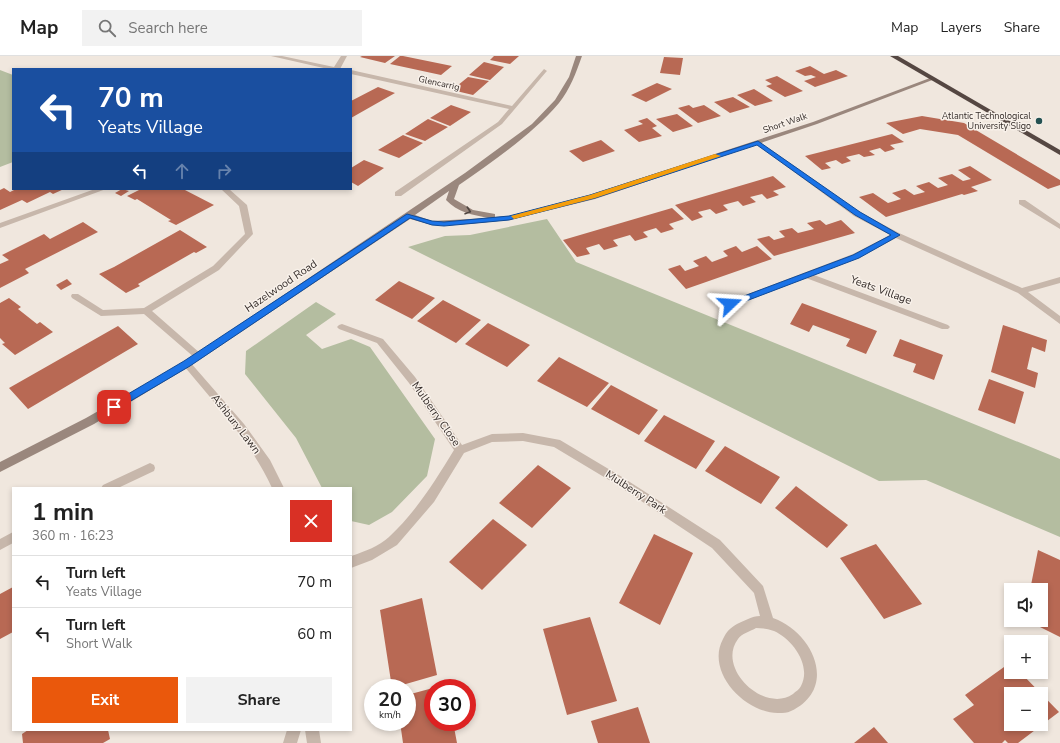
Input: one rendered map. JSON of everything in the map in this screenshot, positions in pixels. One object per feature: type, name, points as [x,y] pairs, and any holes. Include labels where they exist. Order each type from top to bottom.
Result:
[{"type":"highway","points":[[893,56],[1060,153]]},
{"type":"street","points":[[274,56],[332,68]]},
{"type":"street","points":[[338,68],[344,56]]},
{"type":"street","name":"Hazelwood Road","points":[[0,467],[90,421],[187,364],[456,183],[534,125],[557,100],[572,77],[579,56]]},
{"type":"street","points":[[398,194],[500,123],[544,71]]},
{"type":"street","name":"Glencarrig","points":[[352,72],[513,108]]},
{"type":"street","points":[[352,80],[361,75]]},
{"type":"street","name":"Short Walk","points":[[409,216],[432,223],[444,224],[509,218],[592,197],[758,142],[932,79]]},
{"type":"street","points":[[758,142],[858,214],[896,235],[1021,291],[1060,321]]},
{"type":"street","points":[[456,183],[450,200],[460,208],[477,214],[509,218]]},
{"type":"street","points":[[0,226],[99,190]]},
{"type":"street","points":[[75,296],[101,313],[146,312],[216,268],[249,234],[243,205],[226,190]]},
{"type":"street","points":[[1022,202],[1060,227]]},
{"type":"street","name":"Yeats Village","points":[[730,304],[808,276],[862,254],[896,235]]},
{"type":"street","name":"Yeats Village","points":[[808,276],[945,327]]},
{"type":"street","points":[[1021,291],[1060,280]]},
{"type":"street","points":[[146,312],[198,356]]},
{"type":"street","name":"Mulberry Close","points":[[342,327],[380,341],[412,380],[460,450],[430,499],[393,541],[368,556],[352,562]]},
{"type":"street","name":"Ashbury Lawn","points":[[187,364],[244,433],[266,463],[278,487]]},
{"type":"street","name":"Mulberry Park","points":[[460,450],[492,438],[523,437],[556,443],[618,480],[716,544],[759,590],[768,623]]},
{"type":"street","points":[[109,487],[150,468]]},
{"type":"street","points":[[0,545],[12,539]]},
{"type":"street","points":[[749,623],[768,623],[781,628],[794,637],[803,649],[809,662],[810,676],[807,689],[799,700],[788,706],[773,707],[745,695],[734,684],[727,670],[725,656],[726,643],[732,632],[742,625],[749,623]]},
{"type":"street","points":[[290,743],[294,731]]},
{"type":"street","points":[[312,731],[314,743]]},
{"type":"green space","points":[[0,70],[12,75],[12,162],[0,167]]},
{"type":"green space","points":[[547,219],[576,262],[1060,459],[1060,537],[926,480],[879,481],[408,247],[445,236],[470,235]]},
{"type":"green space","points":[[316,302],[336,314],[306,335],[322,349],[351,339],[370,347],[435,439],[427,476],[392,512],[369,525],[352,521],[352,487],[321,487],[296,438],[245,374],[246,351]]},
{"type":"building","points":[[395,56],[385,63],[360,57]]},
{"type":"building","points":[[400,56],[452,66],[441,75],[390,64]]},
{"type":"building","points":[[494,56],[519,56],[510,64],[490,60]]},
{"type":"building","points":[[664,57],[683,58],[680,75],[660,73]]},
{"type":"building","points":[[484,62],[504,67],[490,80],[469,75]]},
{"type":"building","points":[[810,66],[824,74],[836,70],[848,76],[815,87],[804,81],[816,77],[811,75],[805,76],[795,71]]},
{"type":"building","points":[[777,76],[803,91],[785,97],[766,86],[772,84],[765,80]]},
{"type":"building","points":[[468,77],[489,81],[473,95],[452,90]]},
{"type":"building","points":[[657,83],[672,89],[646,102],[631,95]]},
{"type":"building","points":[[378,87],[395,93],[352,117],[352,100]]},
{"type":"building","points":[[754,89],[773,101],[755,106],[737,95]]},
{"type":"building","points":[[733,97],[750,107],[730,113],[714,102]]},
{"type":"building","points":[[451,105],[471,112],[450,126],[430,118]]},
{"type":"building","points":[[689,105],[693,108],[704,105],[721,116],[698,123],[678,108]]},
{"type":"building","points":[[677,114],[693,126],[673,132],[656,119]]},
{"type":"building","points":[[922,116],[964,123],[1060,180],[1060,185],[1048,189],[958,135],[920,129],[903,134],[886,123]]},
{"type":"building","points":[[647,118],[657,126],[652,128],[662,136],[639,142],[624,130],[643,124],[638,121]]},
{"type":"building","points":[[428,119],[448,127],[425,141],[405,134]]},
{"type":"building","points":[[892,134],[904,142],[890,145],[895,149],[885,152],[880,148],[869,151],[875,155],[864,157],[859,154],[846,157],[851,161],[842,164],[836,160],[825,163],[831,168],[822,170],[805,156]]},
{"type":"building","points":[[403,135],[423,143],[399,158],[378,150]]},
{"type":"building","points":[[601,140],[615,151],[583,162],[569,151]]},
{"type":"building","points":[[364,160],[384,168],[358,186],[352,183],[352,167]]},
{"type":"building","points":[[970,166],[992,180],[971,187],[978,191],[964,195],[962,194],[886,217],[859,197],[873,193],[888,203],[901,199],[892,193],[905,189],[914,195],[925,192],[916,186],[929,182],[938,188],[948,185],[938,178],[952,174],[963,181],[971,179],[958,170]]},
{"type":"building","points":[[773,176],[786,187],[773,191],[779,195],[767,199],[762,194],[750,197],[756,202],[743,206],[738,201],[723,205],[728,210],[716,214],[710,209],[698,212],[703,217],[692,221],[675,205]]},
{"type":"building","points":[[4,188],[10,192],[14,190],[62,190],[53,194],[50,192],[27,203],[22,200],[0,210],[0,190]]},
{"type":"building","points":[[120,190],[129,191],[121,196],[115,193]]},
{"type":"building","points":[[139,190],[185,190],[214,205],[176,225],[168,221],[171,220],[137,199],[135,200],[127,196]]},
{"type":"building","points":[[672,208],[684,219],[669,224],[674,229],[661,233],[656,228],[643,232],[648,237],[635,241],[630,235],[613,240],[618,246],[604,250],[599,244],[586,248],[590,254],[577,257],[563,240]]},
{"type":"building","points":[[820,220],[826,225],[841,220],[855,233],[774,256],[757,239],[769,236],[774,240],[785,237],[779,231],[792,228],[798,233],[814,229],[807,223]]},
{"type":"building","points":[[83,222],[98,232],[25,269],[29,273],[0,288],[0,264],[9,260],[2,255],[44,234],[50,239]]},
{"type":"building","points":[[180,230],[207,247],[196,253],[194,252],[138,284],[140,286],[126,293],[99,274],[114,267]]},
{"type":"building","points":[[736,246],[742,252],[757,246],[772,259],[686,289],[668,269],[680,265],[685,271],[699,266],[693,261],[706,256],[712,262],[728,256],[723,251]]},
{"type":"building","points":[[67,279],[72,284],[61,290],[56,285]]},
{"type":"building","points":[[399,281],[435,298],[412,319],[375,300]]},
{"type":"building","points":[[9,298],[21,307],[18,309],[37,324],[40,322],[53,332],[15,355],[2,344],[5,343],[0,338],[0,303]]},
{"type":"building","points":[[443,300],[481,320],[456,343],[417,321]]},
{"type":"building","points":[[802,303],[877,331],[866,354],[846,346],[850,339],[813,325],[809,332],[790,324]]},
{"type":"building","points":[[488,323],[530,345],[507,367],[465,344]]},
{"type":"building","points":[[1003,325],[1047,340],[1045,352],[1032,347],[1027,369],[1038,373],[1035,388],[991,372]]},
{"type":"building","points":[[118,326],[138,344],[28,409],[9,388]]},
{"type":"building","points":[[900,339],[943,355],[934,380],[913,372],[916,364],[893,356]]},
{"type":"building","points":[[559,357],[609,383],[587,407],[537,381]]},
{"type":"building","points":[[989,379],[1024,392],[1015,424],[978,410]]},
{"type":"building","points":[[611,385],[658,410],[639,435],[591,409]]},
{"type":"building","points":[[664,415],[715,441],[696,469],[644,441]]},
{"type":"building","points":[[725,446],[780,477],[761,504],[705,471]]},
{"type":"building","points":[[538,465],[571,488],[532,528],[499,503]]},
{"type":"building","points":[[796,486],[848,525],[827,548],[775,508]]},
{"type":"building","points":[[493,519],[527,545],[482,590],[449,562]]},
{"type":"building","points":[[654,534],[693,553],[660,625],[619,603]]},
{"type":"building","points":[[876,544],[922,604],[884,619],[840,558]]},
{"type":"building","points":[[1038,550],[1060,560],[1060,637],[1040,627],[1048,627],[1048,583],[1031,583]]},
{"type":"building","points":[[12,588],[12,633],[0,639],[0,594]]},
{"type":"building","points":[[422,598],[437,675],[416,681],[416,679],[391,679],[380,610]]},
{"type":"building","points":[[590,617],[617,701],[567,715],[543,629]]},
{"type":"building","points":[[1004,667],[1004,679],[1027,679],[1035,687],[1004,687],[1004,731],[1034,731],[1018,743],[1008,743],[1005,740],[1002,743],[974,743],[953,719],[974,705],[965,695]]},
{"type":"building","points":[[424,690],[424,731],[455,731],[457,743],[403,743],[401,731],[416,731],[416,693]]},
{"type":"building","points":[[1048,701],[1059,712],[1048,720]]},
{"type":"building","points":[[638,707],[650,743],[598,743],[591,721]]},
{"type":"building","points":[[874,727],[888,743],[854,743]]},
{"type":"building","points":[[26,731],[108,731],[110,739],[103,743],[23,743],[22,734]]},
{"type":"slow traffic","points":[[514,216],[592,197],[717,156]]},
{"type":"place","name":"Atlantic Technological University Sligo","points":[[1039,121]]},
{"type":"route","points":[[114,407],[187,364],[315,277],[409,216],[423,221],[444,224],[509,218],[592,197],[758,142],[858,214],[896,235],[876,247],[808,276],[730,304]]}]
